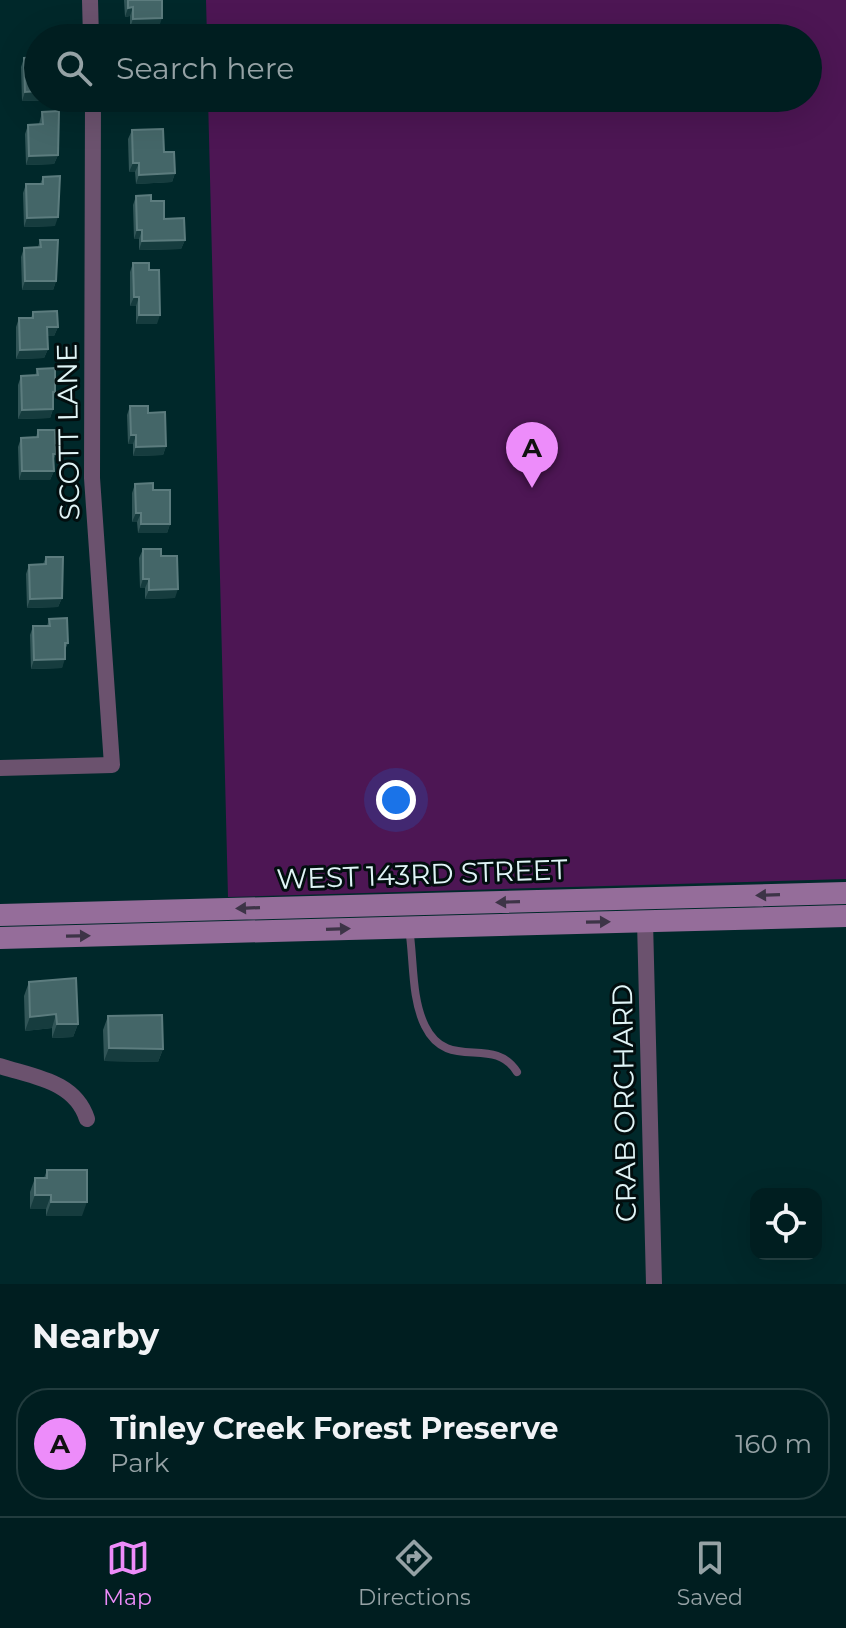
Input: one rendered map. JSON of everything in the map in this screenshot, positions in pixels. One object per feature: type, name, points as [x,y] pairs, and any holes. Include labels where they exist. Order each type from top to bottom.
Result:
[{"type":"main road","name":"WEST 143RD STREET","points":[[0,915],[846,893]]},
{"type":"main road","name":"WEST 143RD STREET","points":[[0,938],[846,916]]},
{"type":"street","points":[[90,0],[91,24]]},
{"type":"street","name":"SCOTT LANE","points":[[0,768],[112,765],[92,478],[93,112]]},
{"type":"street","name":"CRAB ORCHARD","points":[[645,921],[654,1284]]},
{"type":"street","points":[[0,1066],[52,1082],[73,1093],[87,1119]]},
{"type":"lane","points":[[409,927],[419,1008],[425,1028],[441,1048],[458,1053],[491,1053],[509,1059],[517,1072]]},
{"type":"shaded area","points":[[206,0],[846,0],[846,879],[228,897],[208,112],[822,112],[822,24],[207,24]]},
{"type":"building","points":[[128,0],[162,0],[162,18],[133,19],[133,7],[128,8]]},
{"type":"building","points":[[42,112],[59,112],[58,155],[29,156],[28,125],[43,124]]},
{"type":"building","points":[[163,129],[164,152],[174,152],[175,173],[139,175],[139,163],[133,163],[132,130]]},
{"type":"building","points":[[60,176],[58,217],[27,218],[26,184],[43,184],[43,177]]},
{"type":"building","points":[[151,195],[151,201],[164,201],[164,219],[184,218],[185,240],[142,241],[142,230],[137,230],[136,196]]},
{"type":"building","points":[[40,240],[58,240],[56,281],[25,281],[24,248],[41,247]]},
{"type":"building","points":[[133,263],[149,263],[149,270],[159,270],[160,315],[139,315],[139,297],[134,297]]},
{"type":"building","points":[[57,311],[58,327],[47,327],[48,349],[20,350],[19,318],[33,318],[33,312]]},
{"type":"building","points":[[55,368],[53,409],[22,410],[21,376],[38,375],[37,369]]},
{"type":"building","points":[[130,406],[148,406],[148,413],[165,412],[166,446],[136,447],[136,435],[131,435]]},
{"type":"building","points":[[38,430],[55,430],[54,471],[22,471],[21,438],[38,437]]},
{"type":"building","points":[[153,483],[153,490],[170,490],[170,524],[141,524],[141,513],[136,513],[135,484]]},
{"type":"building","points":[[143,549],[161,549],[161,556],[177,556],[178,589],[149,590],[149,579],[143,579]]},
{"type":"building","points":[[46,557],[63,557],[62,598],[30,599],[29,565],[46,564]]},
{"type":"building","points":[[67,618],[65,659],[34,660],[33,626],[50,626],[49,619]]},
{"type":"building","points":[[76,978],[78,1024],[57,1024],[56,1014],[30,1017],[29,982]]},
{"type":"building","points":[[162,1015],[163,1049],[109,1048],[108,1016]]},
{"type":"building","points":[[47,1170],[87,1170],[87,1202],[51,1202],[51,1195],[35,1195],[35,1178],[47,1178]]},
{"type":"place","name":"Tinley Creek Forest Preserve","points":[[532,488]]}]
